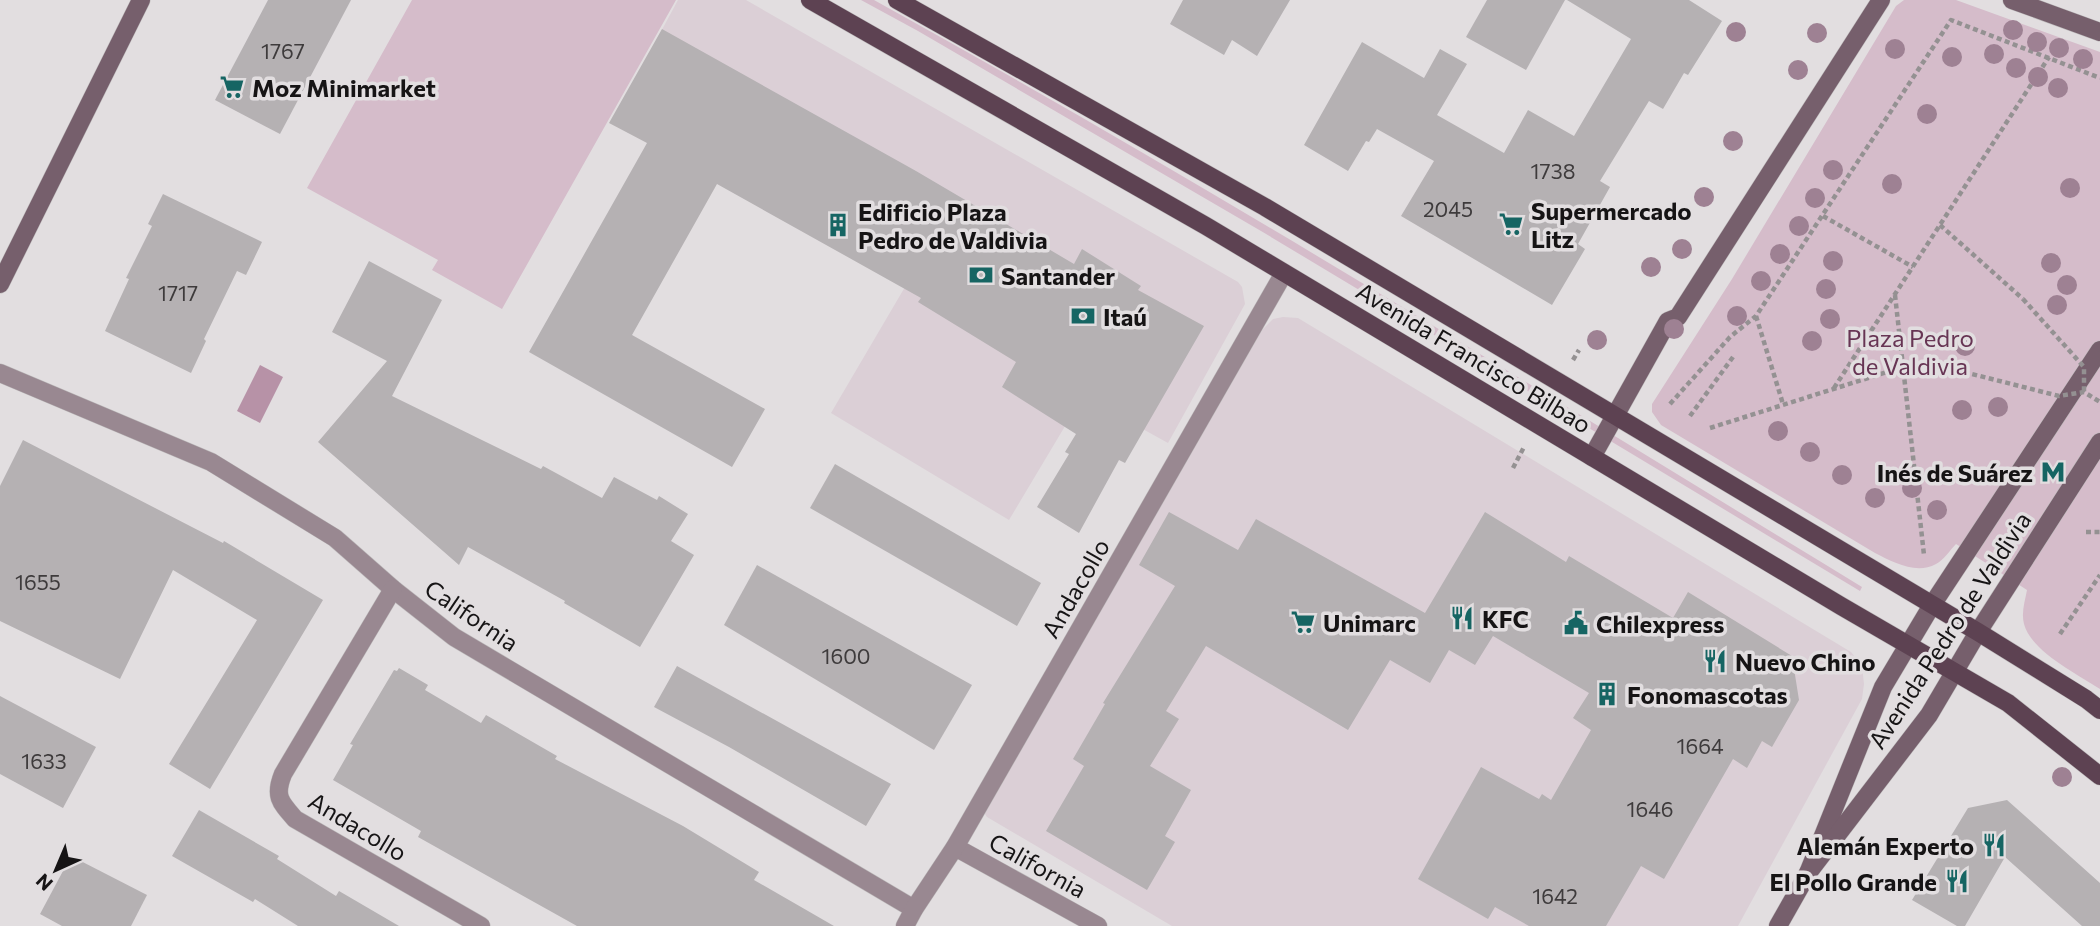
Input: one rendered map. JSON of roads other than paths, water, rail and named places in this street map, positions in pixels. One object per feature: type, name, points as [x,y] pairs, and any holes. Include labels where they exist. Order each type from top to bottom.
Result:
[{"type":"main road","points":[[0,284],[141,0]]},
{"type":"main road","name":"Avenida Francisco Bilbao","points":[[810,0],[1194,219],[2008,704],[2100,776]]},
{"type":"main road","name":"Avenida Francisco Bilbao","points":[[897,0],[1265,207],[1978,632],[2100,710]]},
{"type":"main road","points":[[1592,457],[1668,321],[1678,317],[1881,0]]},
{"type":"main road","points":[[2012,0],[2100,32]]},
{"type":"main road","name":"Avenida Pedro de Valdivia","points":[[1779,926],[1808,873],[1883,687],[1932,605],[2100,350]]},
{"type":"main road","name":"Avenida Pedro de Valdivia","points":[[1808,873],[1929,715],[1978,632],[2100,442]]},
{"type":"street","name":"Andacollo","points":[[905,926],[955,847],[1284,273]]},
{"type":"street","name":"California","points":[[0,373],[211,462],[334,538],[454,637],[914,909]]},
{"type":"street","name":"Andacollo","points":[[393,589],[283,774],[277,789],[281,803],[295,819],[481,926]]},
{"type":"street","name":"California","points":[[955,847],[1098,926]]},
{"type":"place","name":"Moz Minimarket","points":[[232,87]]},
{"type":"place","name":"Supermercado Litz","points":[[1511,224]]},
{"type":"place","name":"Edificio Plaza Pedro de Valdivia","points":[[838,225]]},
{"type":"place","name":"Santander","points":[[981,275]]},
{"type":"place","name":"Itaú","points":[[1083,316]]},
{"type":"place","name":"Inés de Suárez","points":[[2053,472]]},
{"type":"place","name":"KFC","points":[[1462,618]]},
{"type":"place","name":"Unimarc","points":[[1303,622]]},
{"type":"place","name":"Chilexpress","points":[[1576,623]]},
{"type":"place","name":"Nuevo Chino","points":[[1715,661]]},
{"type":"place","name":"Fonomascotas","points":[[1607,694]]},
{"type":"place","name":"Alemán Experto","points":[[1994,845]]},
{"type":"place","name":"El Pollo Grande","points":[[1957,881]]},
{"type":"park label","name":"Plaza Pedro de Valdivia","points":[[1910,351]]}]
